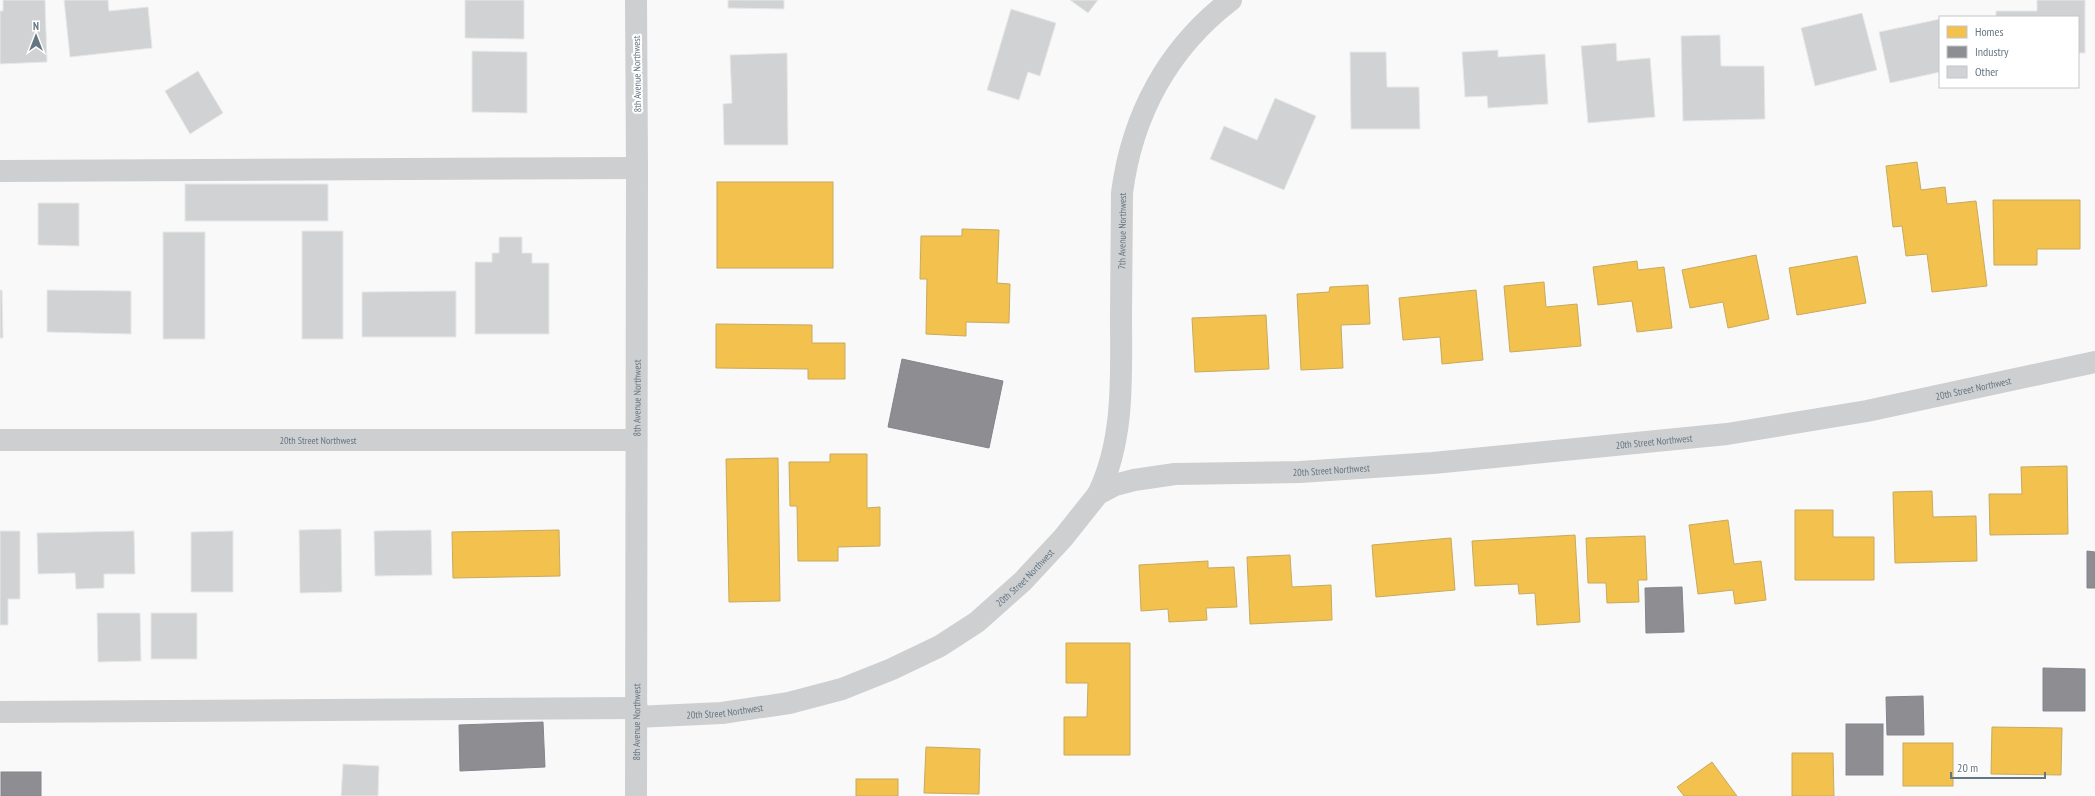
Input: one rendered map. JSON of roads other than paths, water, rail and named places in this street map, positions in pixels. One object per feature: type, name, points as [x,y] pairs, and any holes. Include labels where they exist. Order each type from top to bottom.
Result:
[{"type":"street","name":"8th Avenue Northwest","points":[[636,0],[636,796]]},
{"type":"street","name":"7th Avenue Northwest","points":[[1098,494],[1108,475],[1114,452],[1120,401],[1122,194],[1125,167],[1133,135],[1146,104],[1168,66],[1194,33],[1231,0]]},
{"type":"street","points":[[0,170],[637,168]]},
{"type":"street","name":"20th Street Northwest","points":[[0,712],[722,713],[789,703],[842,689],[892,669],[940,646],[977,622],[1023,581],[1063,538],[1098,494],[1115,485],[1134,480],[1175,474],[1300,472],[1426,464],[1727,434],[1867,412],[2095,362]]},
{"type":"street","name":"20th Street Northwest","points":[[0,440],[635,440]]}]
